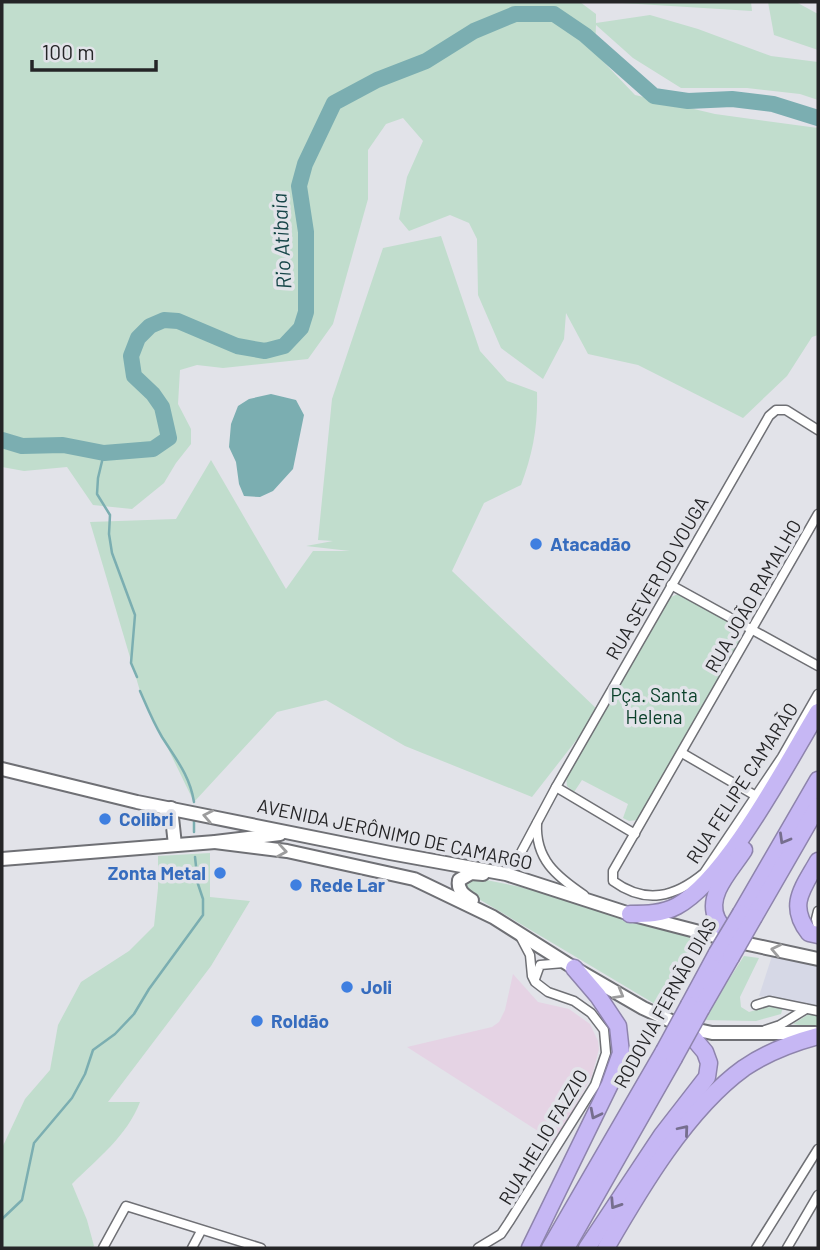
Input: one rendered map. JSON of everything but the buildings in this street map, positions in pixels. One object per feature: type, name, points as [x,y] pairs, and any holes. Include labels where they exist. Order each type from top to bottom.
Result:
[{"type":"highway","points":[[630,914],[655,914],[675,908],[701,888],[747,830],[818,712]]},
{"type":"highway","points":[[728,950],[716,918],[716,894],[818,728]]},
{"type":"highway","name":"RODOVIA FERNÃO DIAS","points":[[566,1248],[695,1007],[748,915],[818,780]]},
{"type":"highway","name":"RODOVIA FERNÃO DIAS","points":[[748,915],[818,806]]},
{"type":"highway","points":[[818,861],[801,891],[798,907],[799,921],[809,933],[818,935]]},
{"type":"highway","points":[[530,1248],[610,1084],[621,1053],[618,1026],[598,996],[569,965]]},
{"type":"highway","points":[[587,1248],[662,1135],[707,1077],[709,1063],[705,1052],[684,1027]]},
{"type":"highway","points":[[606,1248],[639,1190],[670,1147],[725,1083],[745,1067],[771,1053],[818,1035]]},
{"type":"highway","name":"RODOVIA FERNÃO DIAS","points":[[550,1248],[669,1055]]},
{"type":"main road","name":"AVENIDA JERÔNIMO DE CAMARGO","points":[[2,769],[171,808],[503,873],[630,914],[728,950],[818,959]]},
{"type":"main road","points":[[171,808],[175,845]]},
{"type":"main road","points":[[2,859],[294,833]]},
{"type":"main road","points":[[215,842],[288,851],[414,879],[493,916]]},
{"type":"main road","points":[[324,859],[328,853],[347,848],[390,853]]},
{"type":"main road","points":[[503,873],[471,873],[459,880],[458,886],[467,896],[518,933],[643,1008],[684,1027],[712,1033],[818,1035]]},
{"type":"street","name":"RUA SEVER DO VOUGA","points":[[503,873],[517,860],[537,820],[769,416],[776,410],[786,410],[818,430]]},
{"type":"street","name":"RUA JOÃO RAMALHO","points":[[612,877],[818,514]]},
{"type":"street","points":[[671,585],[818,666]]},
{"type":"street","name":"RUA FELIPE CAMARÃO","points":[[612,877],[622,888],[640,894],[670,894],[688,887],[704,873],[756,796],[818,694]]},
{"type":"street","points":[[682,753],[756,796]]},
{"type":"street","points":[[556,787],[635,834]]},
{"type":"street","points":[[537,820],[536,840],[540,855],[573,888],[597,903]]},
{"type":"street","points":[[818,911],[818,927]]},
{"type":"street","points":[[518,933],[530,955],[535,982]]},
{"type":"street","points":[[535,982],[540,965],[569,965]]},
{"type":"street","name":"RUA HELIO FAZZIO","points":[[478,1248],[501,1234],[595,1084],[606,1053],[604,1030],[591,1013],[574,1001],[541,988],[535,982]]},
{"type":"street","points":[[756,1005],[769,1001],[818,1011]]},
{"type":"street","points":[[759,1032],[780,1025],[807,1009]]},
{"type":"street","points":[[756,1248],[818,1149]]},
{"type":"street","points":[[787,1248],[818,1195]]},
{"type":"street","points":[[103,1248],[127,1206],[261,1248]]},
{"type":"street","points":[[192,1248],[201,1231]]},
{"type":"street","points":[[489,1248],[501,1234]]},
{"type":"shaded area","points":[[773,953],[818,963],[818,1007],[759,996]]},
{"type":"shaded area","points":[[513,974],[538,1002],[569,1009],[590,1024],[598,1041],[599,1049],[592,1076],[555,1142],[407,1047],[492,1027],[499,1022],[505,1010]]},
{"type":"green space","points":[[2,2],[580,2],[596,14],[596,23],[650,15],[698,29],[771,56],[818,62],[818,100],[800,94],[747,88],[681,88],[633,58],[596,25],[595,53],[635,95],[715,114],[818,128],[818,335],[812,337],[787,376],[743,418],[638,365],[588,354],[566,313],[564,339],[543,379],[501,348],[478,295],[477,239],[469,223],[450,215],[409,231],[399,219],[407,177],[423,141],[403,118],[386,124],[368,150],[368,199],[333,324],[308,359],[223,368],[197,365],[180,370],[178,404],[191,429],[191,444],[164,483],[132,509],[93,505],[67,467],[24,471],[2,467]]},
{"type":"green space","points":[[606,2],[751,2],[752,11]]},
{"type":"green space","points":[[768,2],[796,2],[818,14],[818,50],[774,35]]},
{"type":"green space","points":[[441,236],[480,351],[507,381],[537,392],[534,439],[521,485],[484,503],[452,571],[599,711],[532,797],[405,746],[326,700],[277,712],[194,802],[140,691],[90,522],[176,519],[211,460],[286,589],[313,551],[350,551],[306,546],[333,541],[318,540],[332,399],[383,248]]},
{"type":"green space","name":"Pça. Santa Helena","points":[[680,593],[738,626],[742,629],[742,636],[638,820],[629,821],[623,818],[628,804],[582,780],[574,792],[567,786],[566,776],[669,598]]},
{"type":"green space","points":[[210,853],[210,897],[250,901],[211,966],[108,1102],[140,1102],[119,1136],[72,1184],[94,1246],[2,1248],[2,1148],[25,1099],[50,1070],[58,1025],[81,982],[129,951],[154,926],[158,856]]},
{"type":"green space","points":[[471,877],[521,887],[705,941],[694,943],[664,989],[660,1007],[467,892],[464,886]]},
{"type":"green space","points":[[744,956],[759,958],[740,997],[741,1007],[749,1012],[776,1004],[783,1007],[781,1014],[756,1021],[703,1020]]},
{"type":"green space","points":[[812,1012],[818,1013],[818,1028],[793,1024]]},
{"type":"water","points":[[271,394],[296,400],[304,415],[293,469],[273,491],[260,497],[244,496],[239,484],[236,462],[229,447],[231,424],[238,406],[249,399]]},
{"type":"waterway","name":"Rio Atibaia","points":[[2,440],[22,446],[63,445],[104,453],[153,449],[169,438],[162,407],[134,376],[131,356],[138,338],[150,326],[164,320],[178,321],[237,346],[265,351],[284,346],[301,328],[306,312],[306,232],[299,186],[305,164],[334,103],[377,80],[426,61],[474,31],[515,14],[554,14],[585,35],[654,96],[688,101],[732,99],[773,104],[818,118]]},
{"type":"waterway","points":[[104,453],[97,494],[110,515],[112,553],[135,615],[131,663],[137,677]]},
{"type":"waterway","points":[[140,691],[159,731],[186,776],[194,802]]},
{"type":"waterway","points":[[194,821],[194,832]]},
{"type":"waterway","points":[[2,1219],[22,1200],[34,1143],[72,1098],[85,1074],[93,1050],[115,1034],[134,1014],[203,915],[203,899],[198,884],[195,857]]},
{"type":"place","name":"Atacadão","points":[[536,544]]},
{"type":"place","name":"Colibri","points":[[105,819]]},
{"type":"place","name":"Zonta Metal","points":[[220,873]]},
{"type":"place","name":"Rede Lar","points":[[296,885]]},
{"type":"place","name":"Joli","points":[[347,987]]},
{"type":"place","name":"Roldão","points":[[257,1021]]}]
